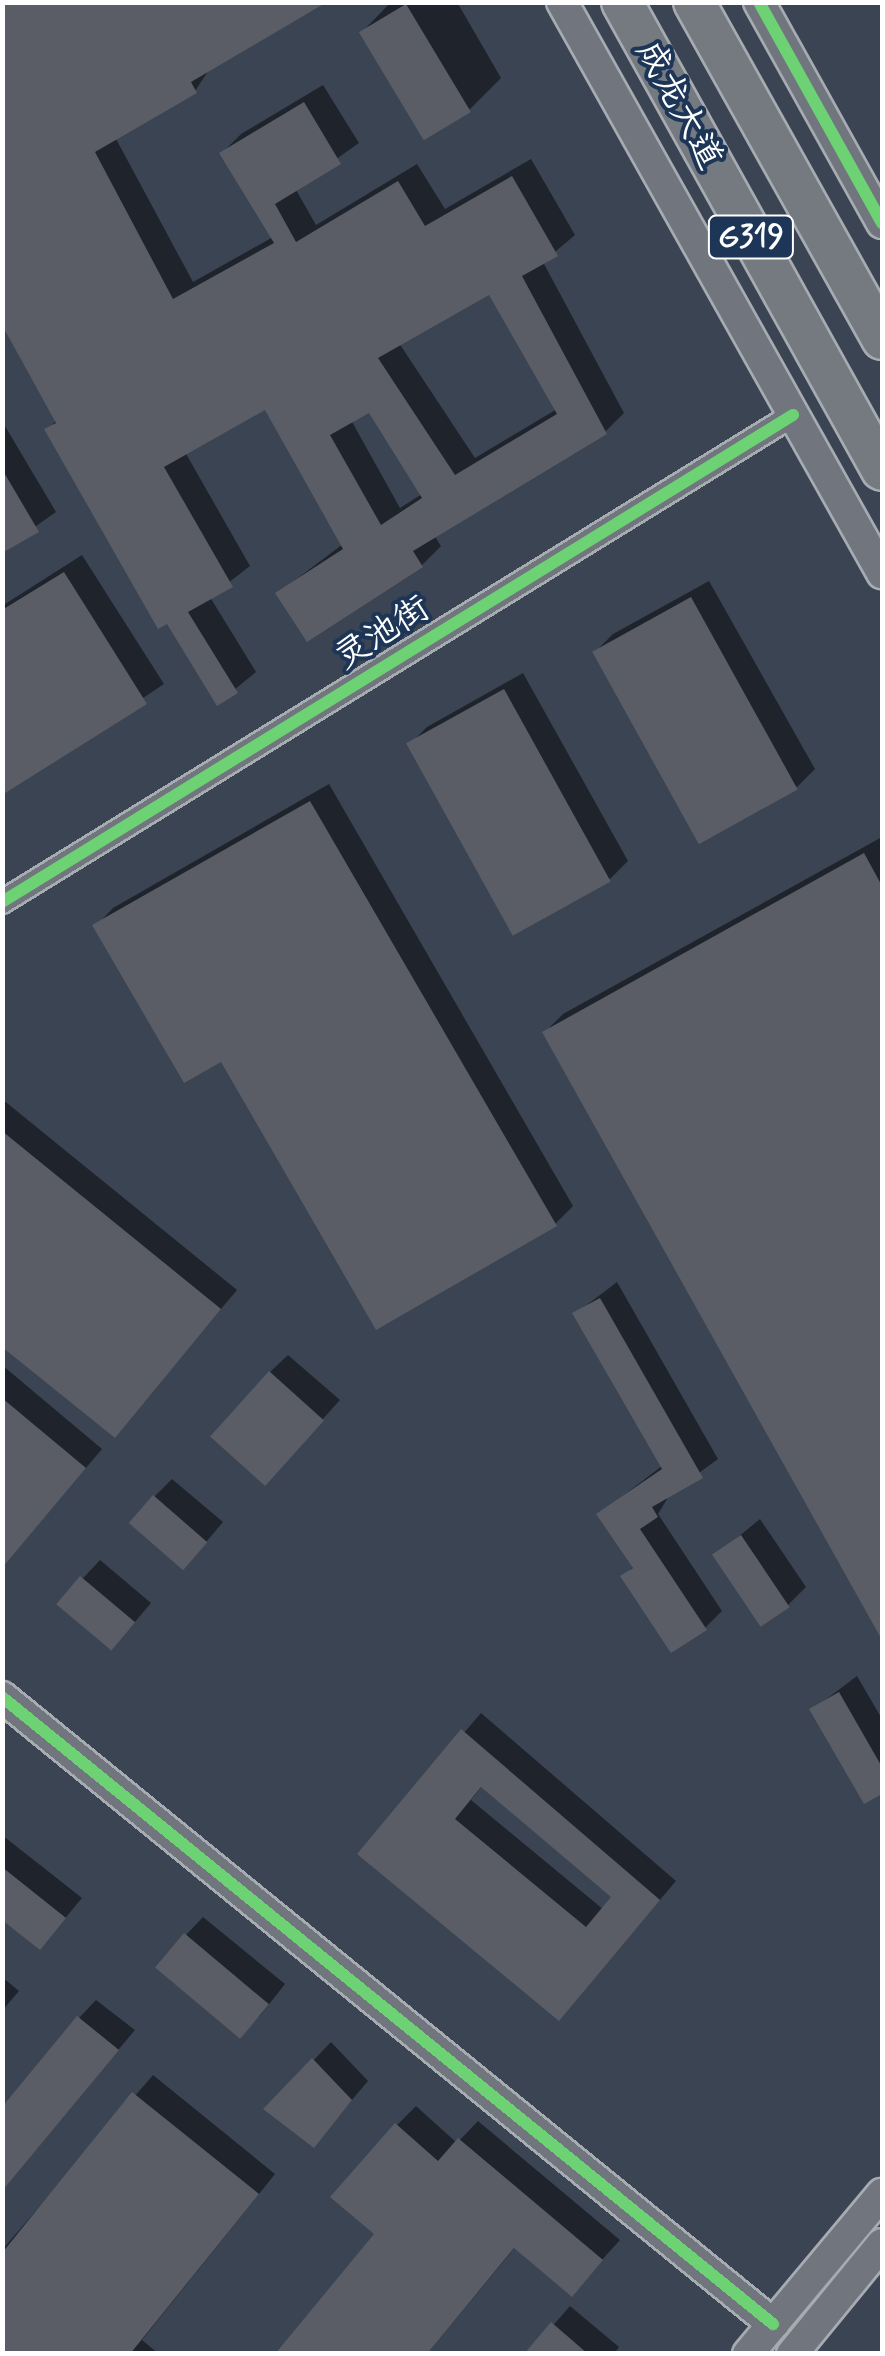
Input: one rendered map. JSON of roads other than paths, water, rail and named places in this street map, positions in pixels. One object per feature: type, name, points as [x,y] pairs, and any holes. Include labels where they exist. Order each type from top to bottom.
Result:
[{"type":"highway","name":"成龙大道","points":[[622,2],[882,470]]},
{"type":"highway","name":"成龙大道","points":[[694,2],[882,339]]},
{"type":"street","points":[[562,2],[882,573]]},
{"type":"street","points":[[760,2],[882,223]]},
{"type":"street","name":"灵池街","points":[[2,902],[793,415]]},
{"type":"street","points":[[2,1697],[772,2324]]},
{"type":"street","points":[[748,2354],[882,2194]]},
{"type":"street","points":[[792,2354],[882,2244]]}]
